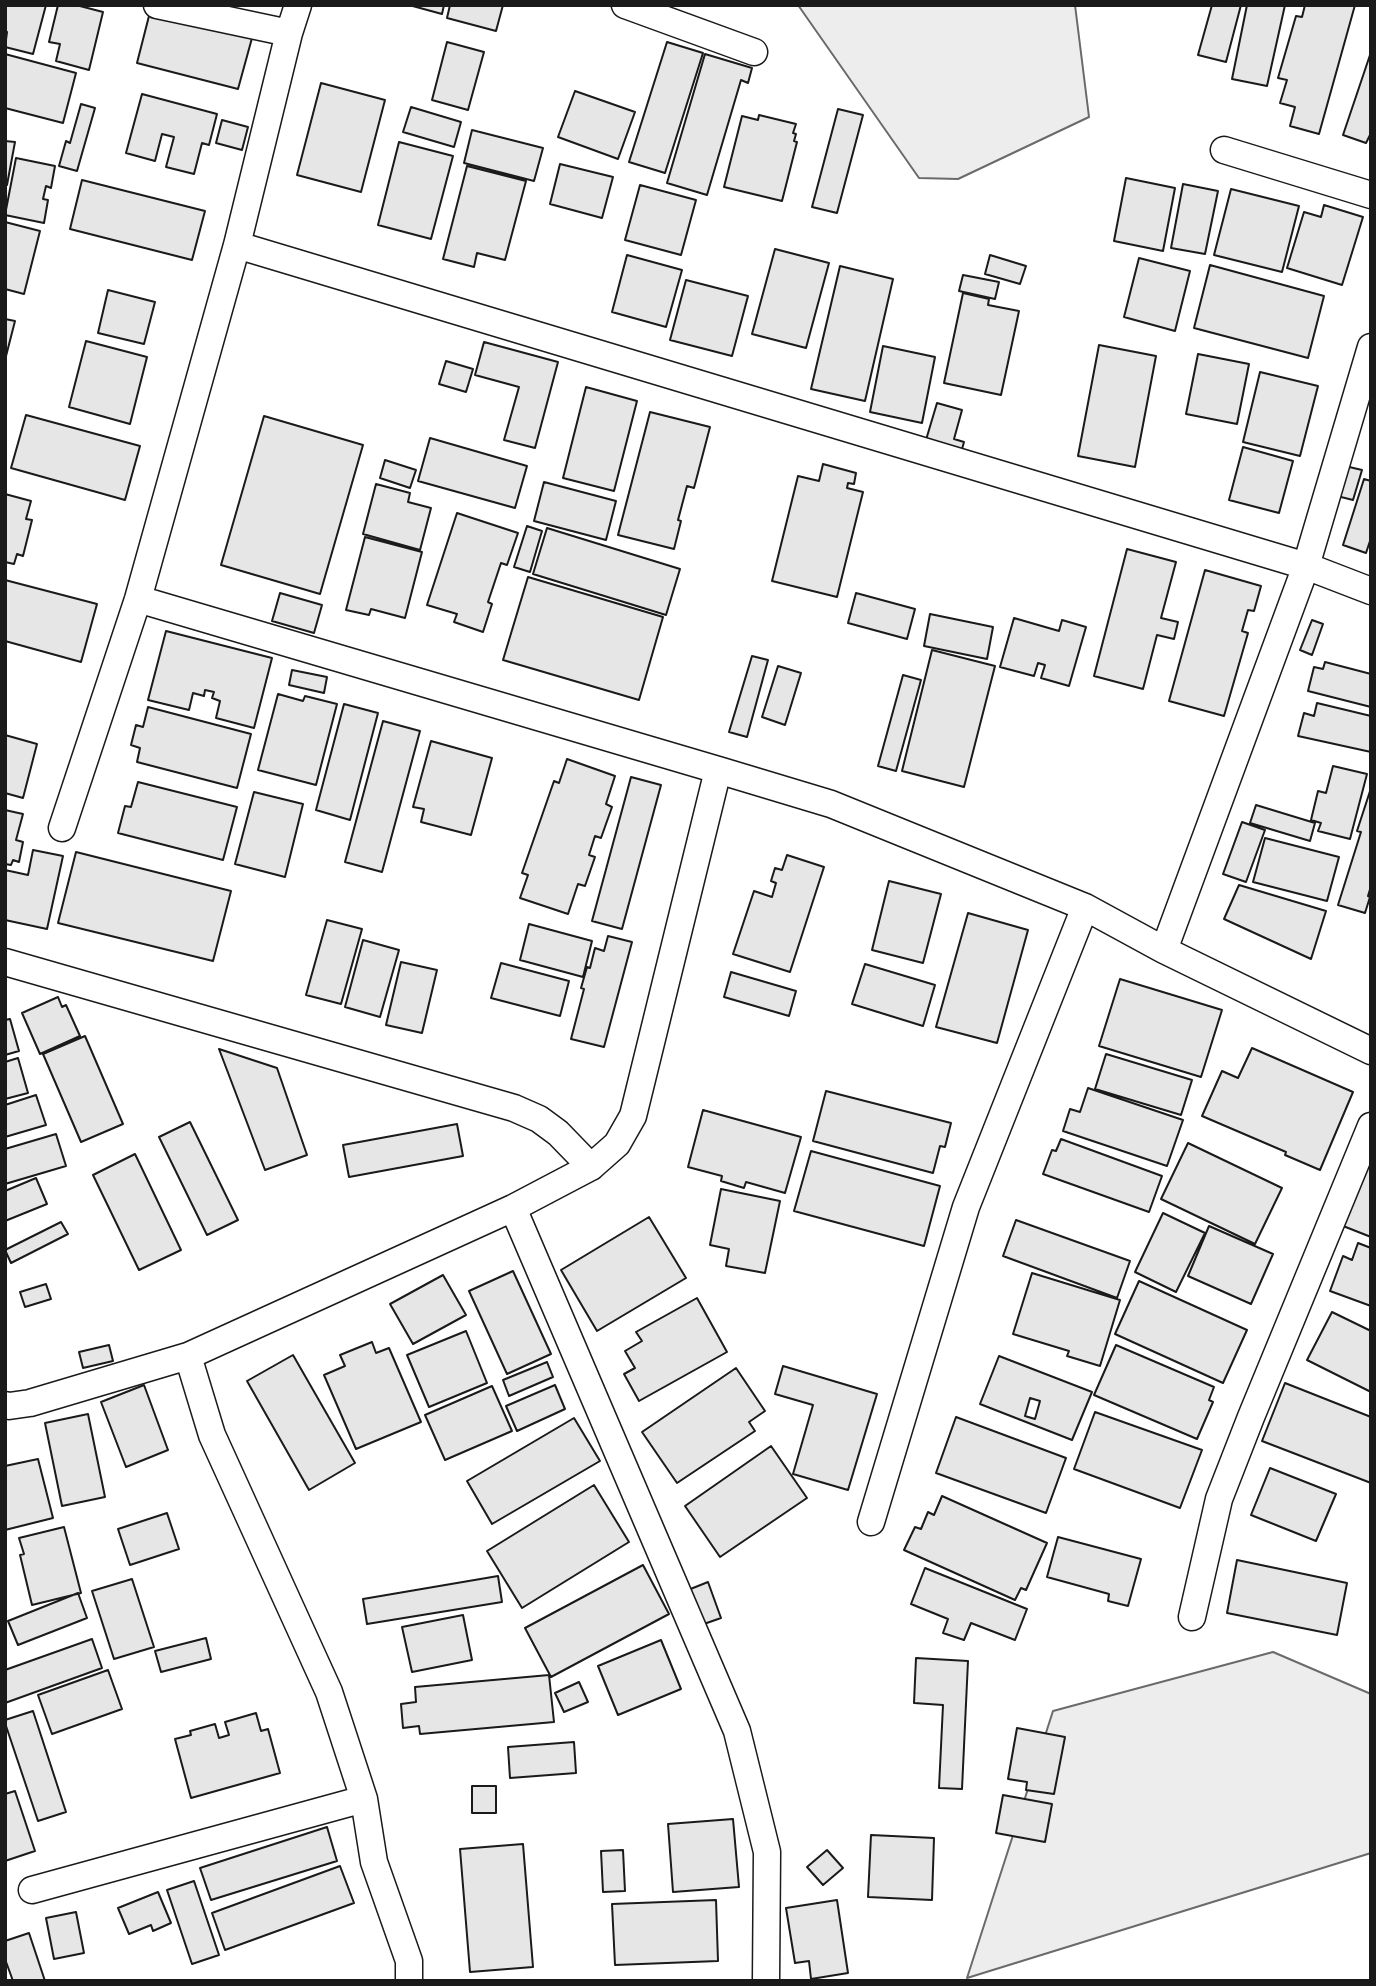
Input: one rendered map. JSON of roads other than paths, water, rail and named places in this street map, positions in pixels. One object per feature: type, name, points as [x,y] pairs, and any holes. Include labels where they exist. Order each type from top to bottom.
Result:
[{"type":"street","points":[[157,5],[289,33]]},
{"type":"street","points":[[62,828],[138,599],[237,245],[298,5]]},
{"type":"street","points":[[625,5],[754,52]]},
{"type":"street","points":[[1224,150],[1371,195]]},
{"type":"street","points":[[237,245],[1306,566],[1371,591]]},
{"type":"street","points":[[1164,950],[1306,566],[1371,347]]},
{"type":"street","points":[[138,599],[831,804],[1085,907],[1164,950],[1371,1051]]},
{"type":"street","points":[[5,1405],[30,1402],[188,1356],[513,1208],[591,1167],[617,1144],[633,1116],[718,770]]},
{"type":"street","points":[[871,1522],[967,1207],[1085,907]]},
{"type":"street","points":[[5,962],[514,1108],[539,1119],[558,1133],[591,1167]]},
{"type":"street","points":[[1192,1617],[1219,1499],[1371,1126]]},
{"type":"street","points":[[513,1208],[737,1731],[767,1852],[766,1981]]},
{"type":"street","points":[[188,1356],[212,1435],[329,1692],[364,1799],[374,1862],[409,1961],[409,1981]]},
{"type":"street","points":[[32,1890],[364,1799]]}]
